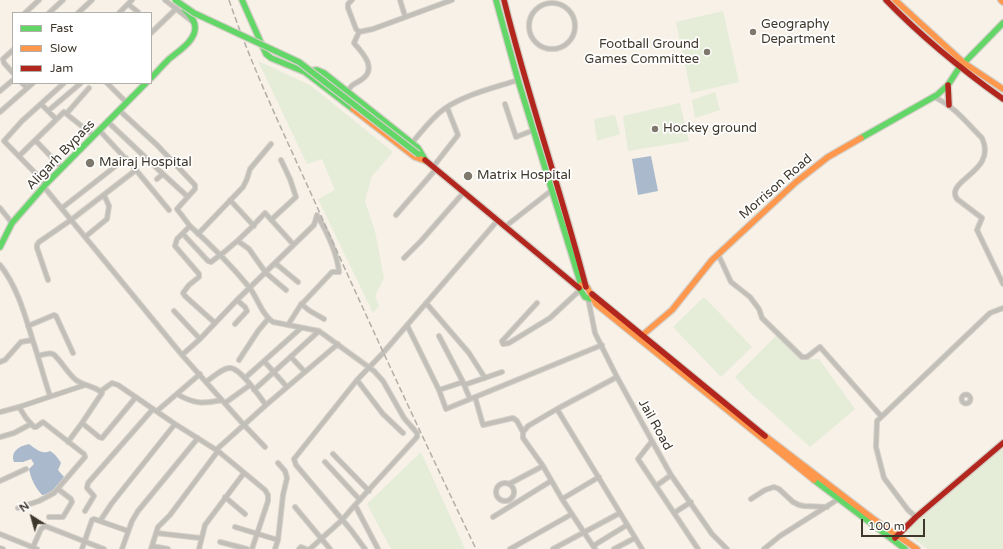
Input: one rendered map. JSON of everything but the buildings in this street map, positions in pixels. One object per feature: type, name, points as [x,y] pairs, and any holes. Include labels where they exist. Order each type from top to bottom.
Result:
[{"type":"main road","points":[[152,77],[192,39],[196,25],[192,16],[179,7],[175,0]]},
{"type":"main road","points":[[175,0],[194,13],[299,62],[418,154],[581,287]]},
{"type":"main road","points":[[242,0],[266,54],[271,58],[305,72],[415,157],[426,161]]},
{"type":"main road","points":[[496,0],[518,80],[584,295],[590,296],[596,304],[641,337],[841,497],[895,538],[905,549]]},
{"type":"main road","points":[[504,0],[525,79],[561,195],[581,287]]},
{"type":"main road","points":[[886,0],[899,14],[960,68],[1003,99]]},
{"type":"main road","points":[[898,1],[964,63],[1003,89]]},
{"type":"main road","name":"Morrison Road","points":[[641,337],[672,310],[718,254],[796,182],[828,157],[936,96],[948,85],[964,63],[1003,23]]},
{"type":"main road","points":[[305,72],[317,70],[324,73],[418,148],[426,161]]},
{"type":"main road","name":"Aligarh Bypass","points":[[0,247],[12,223],[62,167],[100,131],[126,102],[145,84]]},
{"type":"main road","points":[[948,85],[949,105]]},
{"type":"main road","points":[[895,538],[916,517],[1003,443]]},
{"type":"main road","points":[[895,538],[917,549]]},
{"type":"street","points":[[26,12],[39,0]]},
{"type":"street","points":[[50,12],[63,0]]},
{"type":"street","points":[[79,12],[92,0]]},
{"type":"street","points":[[120,12],[132,0]]},
{"type":"street","points":[[152,32],[179,7],[165,0]]},
{"type":"street","points":[[347,92],[352,84],[362,80],[368,73],[369,65],[366,57],[354,43],[358,32],[348,8],[348,4],[352,0]]},
{"type":"street","points":[[400,0],[405,16]]},
{"type":"street","points":[[358,32],[373,29],[442,1],[452,0]]},
{"type":"street","points":[[556,2],[565,6],[572,12],[574,20],[574,33],[573,38],[566,45],[558,49],[549,49],[540,46],[533,40],[529,32],[529,22],[532,14],[538,7],[547,3],[556,2]]},
{"type":"street","points":[[128,4],[138,12]]},
{"type":"street","points":[[12,51],[3,59],[12,71]]},
{"type":"street","points":[[412,143],[439,113],[447,107],[472,95],[518,80]]},
{"type":"street","points":[[0,91],[12,81]]},
{"type":"street","points":[[23,84],[27,88]]},
{"type":"street","points":[[0,112],[32,84]]},
{"type":"street","points":[[63,84],[2,139],[20,156],[182,355],[265,447]]},
{"type":"street","points":[[48,111],[79,84]]},
{"type":"street","points":[[108,84],[126,102]]},
{"type":"street","points":[[20,156],[63,112],[66,113],[89,88]]},
{"type":"street","points":[[936,96],[949,105],[982,138],[985,156],[981,164],[954,191],[954,195],[982,218],[977,230],[1003,284]]},
{"type":"street","points":[[41,104],[56,119]]},
{"type":"street","points":[[505,104],[516,137],[534,130]]},
{"type":"street","points":[[396,215],[435,168],[458,135],[447,107]]},
{"type":"street","points":[[119,110],[157,145],[195,185],[195,189],[177,209],[190,226],[222,255],[250,288],[268,319],[274,322],[319,331],[380,376],[404,418],[418,435],[342,520],[310,549]]},
{"type":"street","points":[[66,113],[94,136]]},
{"type":"street","points":[[108,122],[188,198]]},
{"type":"street","points":[[100,131],[126,158],[169,210]]},
{"type":"street","points":[[36,141],[62,167]]},
{"type":"street","points":[[198,234],[246,182],[250,169],[272,144]]},
{"type":"street","points":[[62,208],[126,158]]},
{"type":"street","points":[[271,220],[296,197],[290,179],[281,160]]},
{"type":"street","points":[[48,280],[37,245],[39,242],[71,220],[136,170]]},
{"type":"street","points":[[157,179],[163,174]]},
{"type":"street","points":[[506,226],[552,190]]},
{"type":"street","points":[[404,258],[464,192]]},
{"type":"street","points":[[86,237],[108,219],[108,206],[104,195]]},
{"type":"street","points":[[230,200],[254,226]]},
{"type":"street","points":[[0,208],[12,223]]},
{"type":"street","points":[[182,234],[208,262],[211,262],[222,255],[238,241],[265,213],[293,244]]},
{"type":"street","points":[[182,355],[200,339],[237,300],[314,225],[317,215],[324,226],[338,260],[339,272],[332,272],[301,304],[288,325]]},
{"type":"street","points":[[365,549],[296,465],[294,459],[357,380],[383,353],[498,220]]},
{"type":"street","points":[[190,226],[177,239],[174,246],[199,274],[199,277],[189,285],[183,293],[215,323]]},
{"type":"street","points":[[238,241],[248,249],[266,273],[286,290]]},
{"type":"street","points":[[718,254],[730,282],[750,297],[759,309],[762,318],[802,357],[807,357],[820,347],[881,416]]},
{"type":"street","points":[[275,264],[298,282]]},
{"type":"street","points":[[0,265],[8,277],[28,326],[50,396]]},
{"type":"street","points":[[537,303],[502,341],[503,344],[509,343],[550,318],[581,287]]},
{"type":"street","name":"Jail Road","points":[[590,296],[595,333],[617,377],[671,475],[712,534],[727,549]]},
{"type":"street","points":[[235,324],[247,311],[245,307],[237,300]]},
{"type":"street","points":[[426,303],[469,353],[485,378]]},
{"type":"street","points":[[301,304],[324,319]]},
{"type":"street","points":[[916,517],[908,510],[884,478],[876,447],[877,421],[935,367],[990,312],[1003,308]]},
{"type":"street","points":[[174,311],[200,339]]},
{"type":"street","points":[[28,326],[54,315],[56,316],[73,353]]},
{"type":"street","points":[[239,360],[258,331],[268,319]]},
{"type":"street","points":[[407,325],[439,390],[446,409],[602,345]]},
{"type":"street","points":[[245,378],[301,328]]},
{"type":"street","points":[[254,390],[319,331]]},
{"type":"street","points":[[439,336],[470,399]]},
{"type":"street","points":[[0,362],[5,360],[18,344],[32,340]]},
{"type":"street","points":[[168,549],[151,547],[156,533],[162,522],[170,515],[217,450],[266,405],[338,344]]},
{"type":"street","points":[[38,356],[49,353],[54,355],[78,381],[100,391]]},
{"type":"street","points":[[291,357],[305,372]]},
{"type":"street","points":[[264,361],[287,388]]},
{"type":"street","points":[[206,382],[226,369],[231,368],[245,378],[266,405]]},
{"type":"street","points":[[439,390],[502,372]]},
{"type":"street","points":[[84,511],[94,496],[87,488],[88,483],[155,410],[177,394],[200,374]]},
{"type":"street","points":[[522,432],[528,426],[557,409],[617,377]]},
{"type":"street","points":[[357,380],[383,414],[403,433]]},
{"type":"street","points":[[100,391],[108,385],[115,384],[217,450],[265,490],[268,495],[268,500],[252,549]]},
{"type":"street","points":[[0,412],[85,385]]},
{"type":"street","points":[[177,394],[194,402],[224,402],[250,385]]},
{"type":"street","points":[[68,442],[102,394],[100,391]]},
{"type":"street","points":[[82,423],[102,438],[136,397]]},
{"type":"street","points":[[475,397],[483,425],[513,418],[517,421],[523,438],[543,466],[562,499],[594,547],[627,525]]},
{"type":"street","points":[[18,508],[48,497],[58,489],[85,457],[84,454],[43,422],[35,428],[30,424],[19,407]]},
{"type":"street","points":[[557,409],[642,549]]},
{"type":"street","points":[[0,437],[14,433],[30,424]]},
{"type":"street","points":[[100,521],[112,503],[175,424]]},
{"type":"street","points":[[122,549],[128,531],[138,511],[198,438]]},
{"type":"street","points":[[652,441],[638,459],[698,549]]},
{"type":"street","points":[[333,454],[369,491]]},
{"type":"street","points":[[325,462],[360,500]]},
{"type":"street","points":[[275,549],[278,540],[283,496],[287,478],[285,472],[278,464]]},
{"type":"street","points":[[509,484],[513,489],[513,496],[508,500],[501,500],[497,495],[497,488],[502,484],[509,484],[543,466]]},
{"type":"street","points":[[0,481],[26,469]]},
{"type":"street","points":[[199,549],[200,538],[205,525],[244,473]]},
{"type":"street","points":[[656,486],[671,475]]},
{"type":"street","points":[[562,499],[599,477]]},
{"type":"street","points":[[493,517],[551,481]]},
{"type":"street","points":[[751,499],[765,490],[774,487],[779,489],[793,502],[799,505],[827,507]]},
{"type":"street","points":[[49,517],[63,517],[72,502],[71,499],[58,489]]},
{"type":"street","points":[[226,497],[245,514]]},
{"type":"street","points":[[764,549],[780,536],[841,497]]},
{"type":"street","points":[[674,513],[691,502]]},
{"type":"street","points":[[355,505],[377,549]]},
{"type":"street","points":[[295,507],[330,549]]},
{"type":"street","points":[[553,549],[620,513]]},
{"type":"street","points":[[510,549],[572,514]]},
{"type":"street","points":[[82,549],[92,520],[96,519],[128,531]]},
{"type":"street","points":[[0,534],[35,548],[41,529],[45,526],[104,549]]},
{"type":"street","points":[[235,527],[278,540]]},
{"type":"street","points":[[156,533],[200,538]]},
{"type":"street","points":[[614,549],[635,538]]},
{"type":"street","points":[[220,542],[233,547],[247,549]]},
{"type":"street","points":[[299,549],[301,547],[306,549]]},
{"type":"green space","name":"Football Ground Games Committee","points":[[723,11],[739,82],[691,93],[676,22]]},
{"type":"green space","points":[[258,61],[310,85],[393,152],[372,176],[365,201],[375,231],[384,278],[375,296],[379,306],[373,313],[318,199],[335,190],[322,159],[307,164]]},
{"type":"green space","points":[[715,92],[720,110],[695,118],[692,100]]},
{"type":"green space","name":"Hockey ground","points":[[680,103],[689,141],[628,151],[623,116]]},
{"type":"green space","points":[[615,115],[620,134],[597,141],[594,119]]},
{"type":"green space","points":[[704,297],[752,347],[721,377],[673,327]]},
{"type":"green space","points":[[778,334],[802,359],[819,359],[855,409],[810,447],[748,391],[735,377]]},
{"type":"green space","points":[[1003,447],[1003,549],[927,549],[904,530]]},
{"type":"green space","points":[[421,452],[465,549],[391,549],[367,504]]},
{"type":"water","points":[[651,156],[658,191],[638,195],[632,159]]},
{"type":"water","points":[[29,444],[42,452],[50,451],[61,463],[58,470],[65,478],[50,494],[42,495],[37,489],[29,469],[34,464],[31,459],[23,462],[14,462],[13,455],[15,452],[22,446]]},
{"type":"railway","points":[[229,0],[238,27],[283,131],[376,337],[476,549]]},
{"type":"traffic: fast","points":[[175,0],[194,13],[299,62],[418,154]]},
{"type":"traffic: fast","points":[[242,0],[266,54],[271,58],[305,72],[353,109]]},
{"type":"traffic: fast","points":[[496,0],[518,80],[581,285],[579,288],[585,297],[591,298]]},
{"type":"traffic: fast","points":[[152,77],[168,60],[185,46],[192,37],[195,27],[194,22],[184,9]]},
{"type":"traffic: fast","points":[[861,138],[937,95],[948,85],[959,68],[1003,23]]},
{"type":"traffic: fast","points":[[309,71],[317,70],[324,73],[418,148],[426,161]]},
{"type":"traffic: fast","points":[[0,247],[12,223],[46,184],[145,84]]},
{"type":"traffic: fast","points":[[814,480],[905,549]]},
{"type":"traffic: slow","points":[[895,0],[964,63],[1003,89]]},
{"type":"traffic: slow","points":[[353,109],[415,157],[426,161]]},
{"type":"traffic: slow","points":[[639,338],[672,310],[712,260],[796,182],[828,157],[861,138]]},
{"type":"traffic: slow","points":[[581,285],[587,287],[596,304],[814,480]]},
{"type":"traffic: slow","points":[[765,436],[872,518],[917,549]]},
{"type":"traffic: jam","points":[[504,0],[523,72],[586,287]]},
{"type":"traffic: jam","points":[[886,0],[942,52],[1003,99]]},
{"type":"traffic: jam","points":[[948,85],[949,105]]},
{"type":"traffic: jam","points":[[425,160],[579,288]]},
{"type":"traffic: jam","points":[[592,294],[765,436]]},
{"type":"traffic: jam","points":[[895,538],[916,517],[1003,443]]},
{"type":"place","name":"Geography Department","points":[[753,32]]},
{"type":"place","name":"Football Ground Games Committee","points":[[707,52]]},
{"type":"place","name":"Hockey ground","points":[[655,129]]},
{"type":"place","name":"Mairaj Hospital","points":[[90,163]]},
{"type":"place","name":"Matrix Hospital","points":[[468,176]]}]
